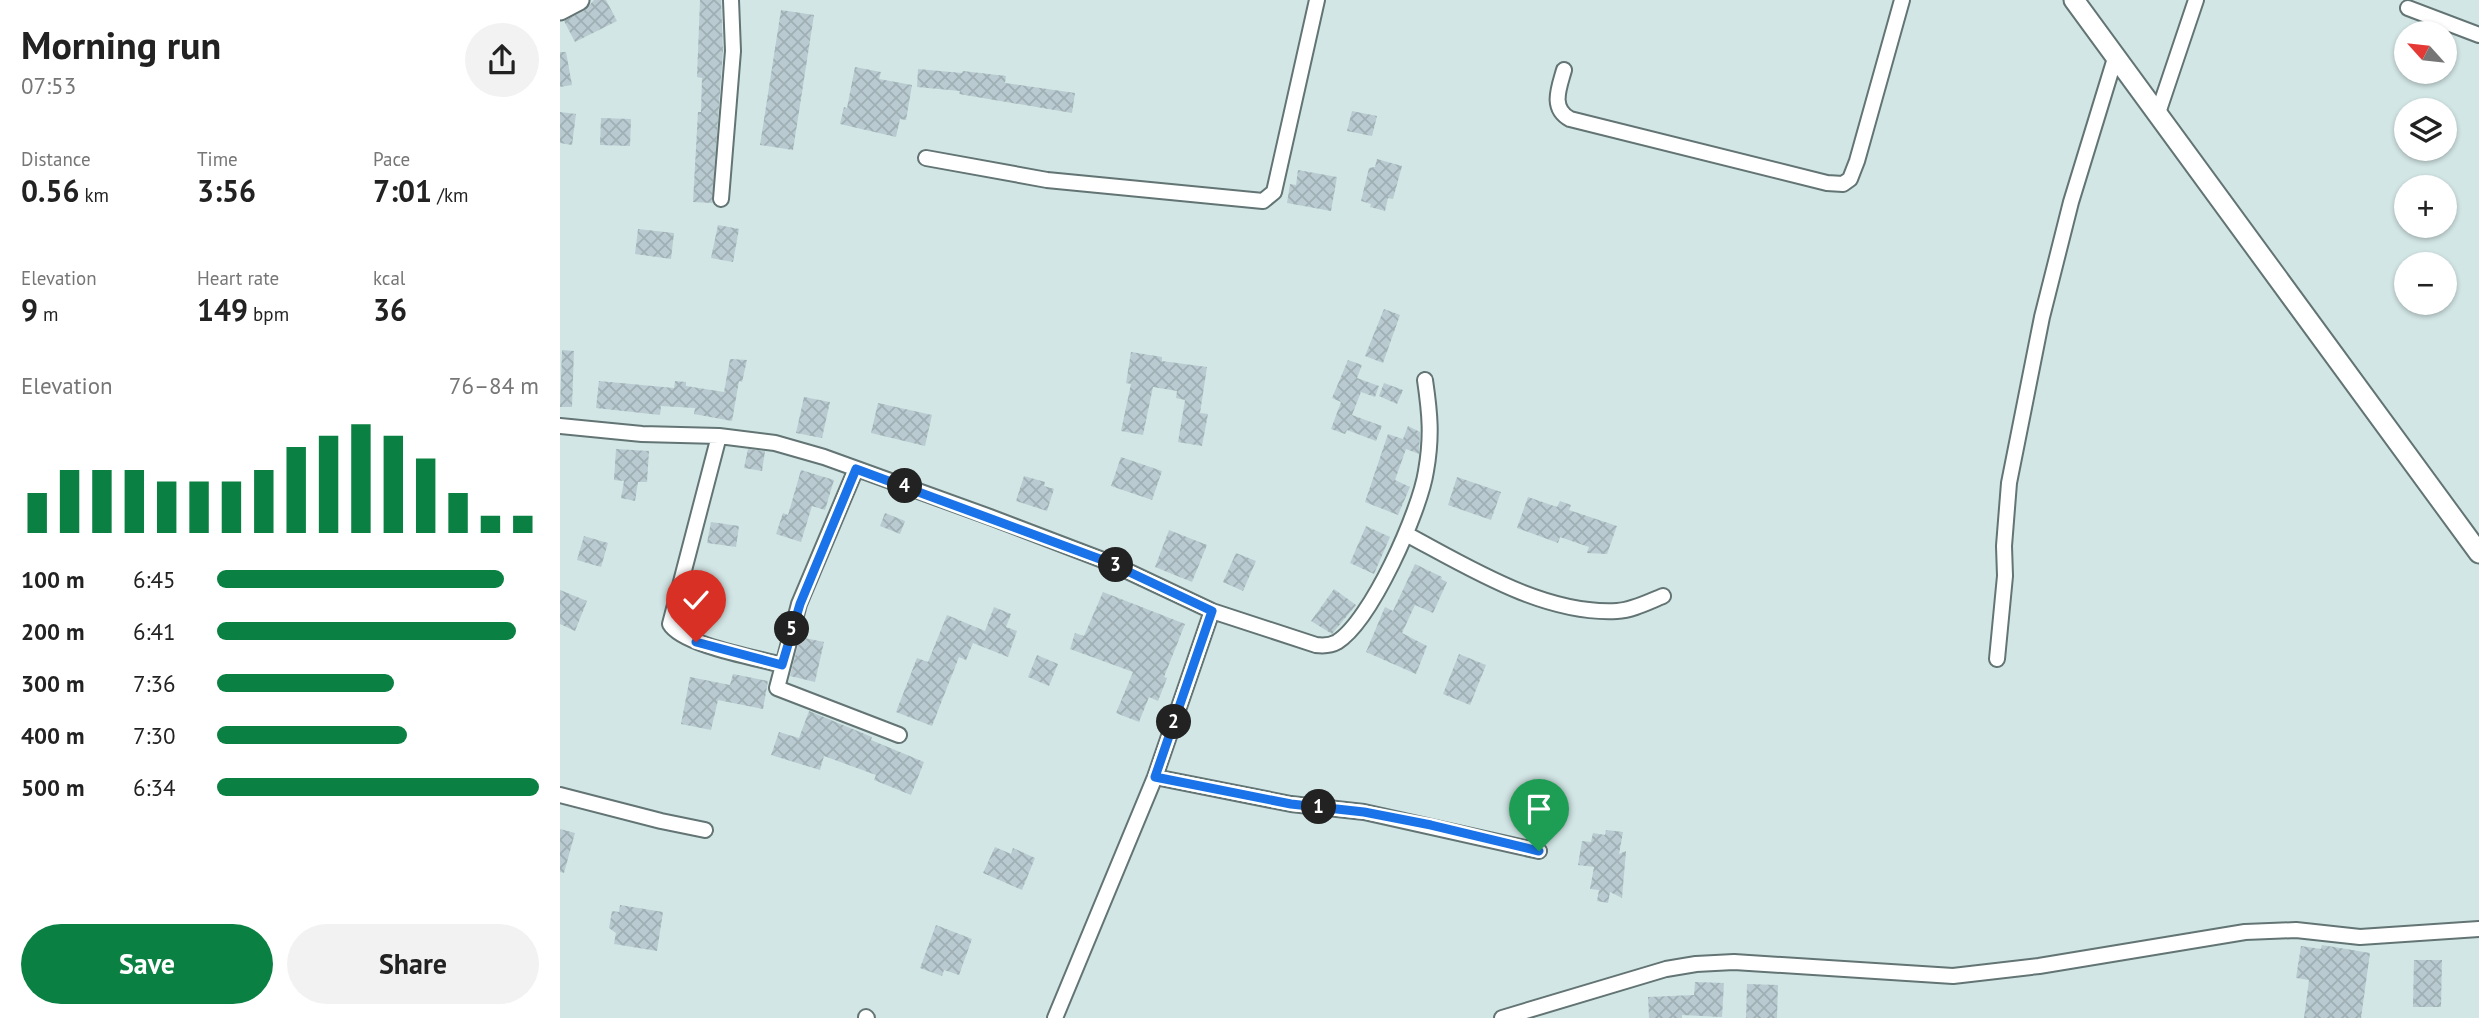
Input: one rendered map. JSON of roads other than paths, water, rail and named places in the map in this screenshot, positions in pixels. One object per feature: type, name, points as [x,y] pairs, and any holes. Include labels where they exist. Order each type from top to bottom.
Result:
[{"type":"main road","points":[[560,9],[579,0]]},
{"type":"main road","points":[[2074,0],[2479,552]]},
{"type":"street","points":[[720,199],[733,51],[731,0]]},
{"type":"street","points":[[926,158],[1047,180],[1262,201],[1271,197],[1274,192],[1317,0]]},
{"type":"street","points":[[1564,70],[1558,107],[1562,114],[1570,119],[1828,183],[1843,184],[1850,179],[1857,161],[1902,0]]},
{"type":"street","points":[[2158,113],[2196,0]]},
{"type":"street","points":[[2408,8],[2479,35]]},
{"type":"street","points":[[1997,659],[2006,576],[2004,546],[2009,483],[2042,317],[2071,202],[2116,55]]},
{"type":"street","points":[[560,426],[642,434],[719,436],[775,443],[856,469],[1108,562],[1212,611],[1326,646],[1345,636],[1372,601],[1406,534],[1426,474],[1431,422],[1425,380]]},
{"type":"street","points":[[719,436],[670,624],[680,635],[696,642],[782,665]]},
{"type":"street","points":[[856,469],[800,604],[776,688],[899,735]]},
{"type":"street","points":[[1406,534],[1486,576],[1545,601],[1616,611],[1631,609],[1663,596]]},
{"type":"street","points":[[1055,1018],[1155,777],[1212,611]]},
{"type":"street","points":[[1155,777],[1291,804],[1364,812],[1539,851]]},
{"type":"street","points":[[560,794],[705,830]]},
{"type":"street","points":[[1502,1018],[1666,969],[1696,964],[1734,962],[1953,976],[2039,966],[2245,932],[2296,930],[2360,937],[2479,929]]}]
